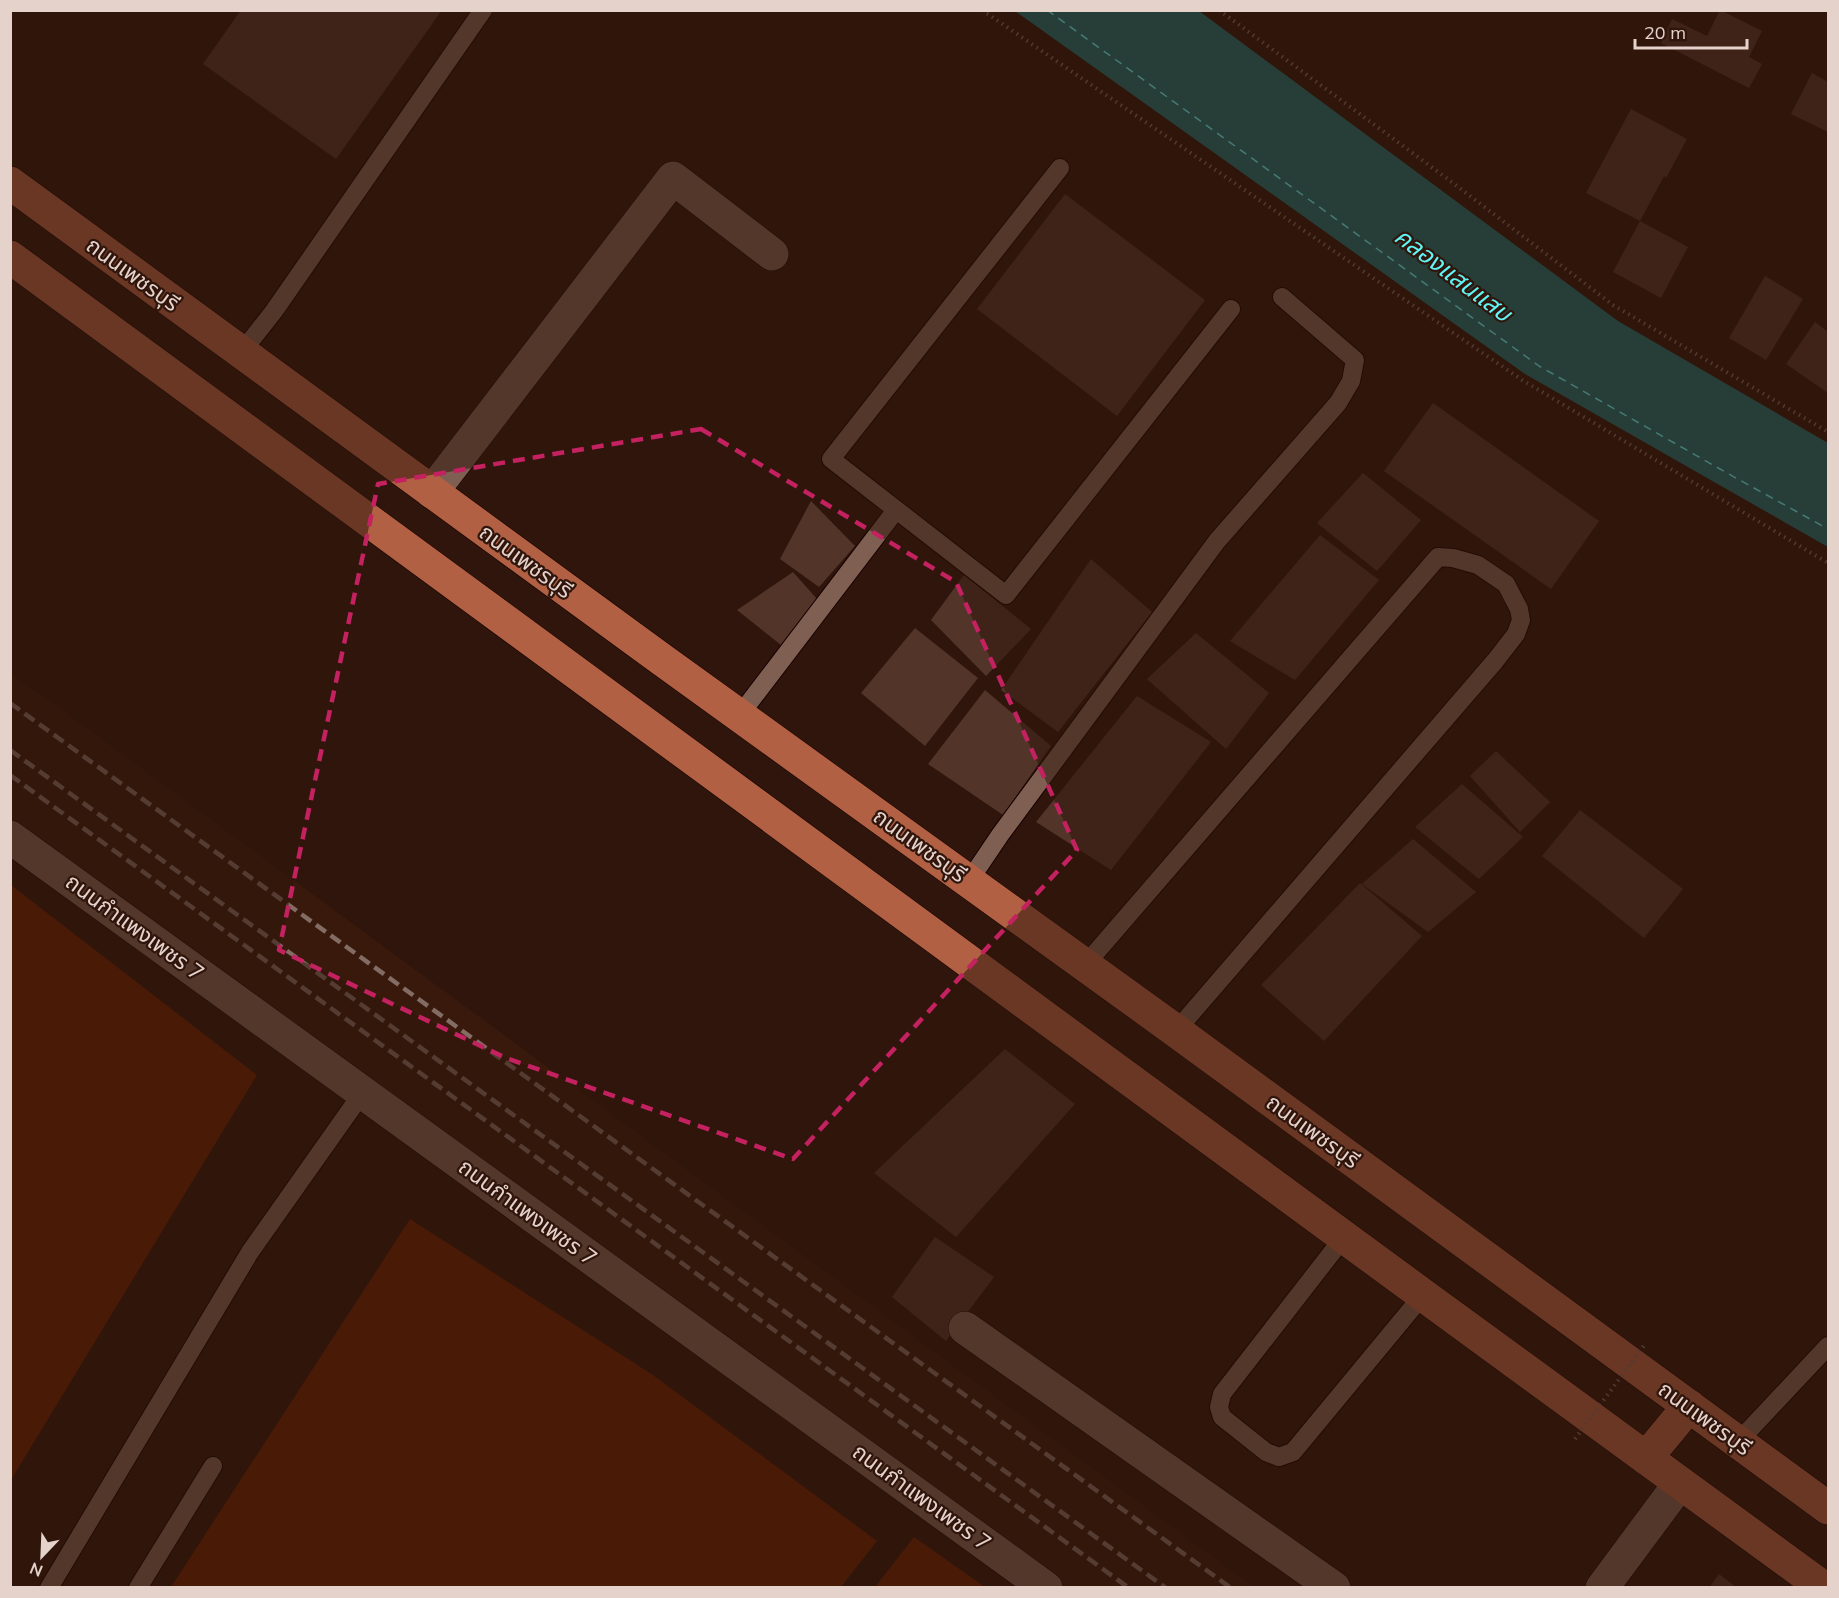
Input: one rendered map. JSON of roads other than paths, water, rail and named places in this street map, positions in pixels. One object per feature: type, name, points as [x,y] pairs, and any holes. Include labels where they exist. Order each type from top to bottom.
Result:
[{"type":"main road","name":"ถนนเพชรบุรี","points":[[10,183],[1828,1508]]},
{"type":"main road","points":[[10,257],[1824,1587]]},
{"type":"main road","points":[[1646,1458],[1689,1406]]},
{"type":"street","points":[[432,492],[673,178],[772,254]]},
{"type":"street","name":"ถนนกำแพงเพชร 7","points":[[10,837],[1046,1587]]},
{"type":"street","points":[[964,1328],[1334,1587]]},
{"type":"street","points":[[1602,1587],[1680,1483]]},
{"type":"lane","points":[[241,353],[274,311],[483,10]]},
{"type":"lane","points":[[1060,168],[831,459],[1006,595],[1231,309]]},
{"type":"lane","points":[[969,881],[1000,835],[1216,541],[1338,403],[1351,381],[1355,360],[1282,297]]},
{"type":"lane","points":[[739,716],[896,510]]},
{"type":"lane","points":[[1085,965],[1438,557],[1453,558],[1479,565],[1506,584],[1519,609],[1521,620],[1516,634],[1176,1031]]},
{"type":"lane","points":[[49,1587],[250,1252],[363,1092]]},
{"type":"lane","points":[[1344,1237],[1222,1394],[1219,1407],[1222,1418],[1266,1452],[1279,1457],[1293,1452],[1423,1295]]},
{"type":"lane","points":[[1738,1442],[1828,1346]]},
{"type":"lane","points":[[138,1587],[213,1466]]},
{"type":"water","name":"คลองแสนแสบ","points":[[1015,11],[1199,11],[1618,321],[1828,443],[1828,547],[1525,374]]},
{"type":"railway","points":[[10,703],[1231,1588]]},
{"type":"railway","points":[[10,750],[1166,1588]]},
{"type":"railway","points":[[10,775],[1129,1588]]}]
